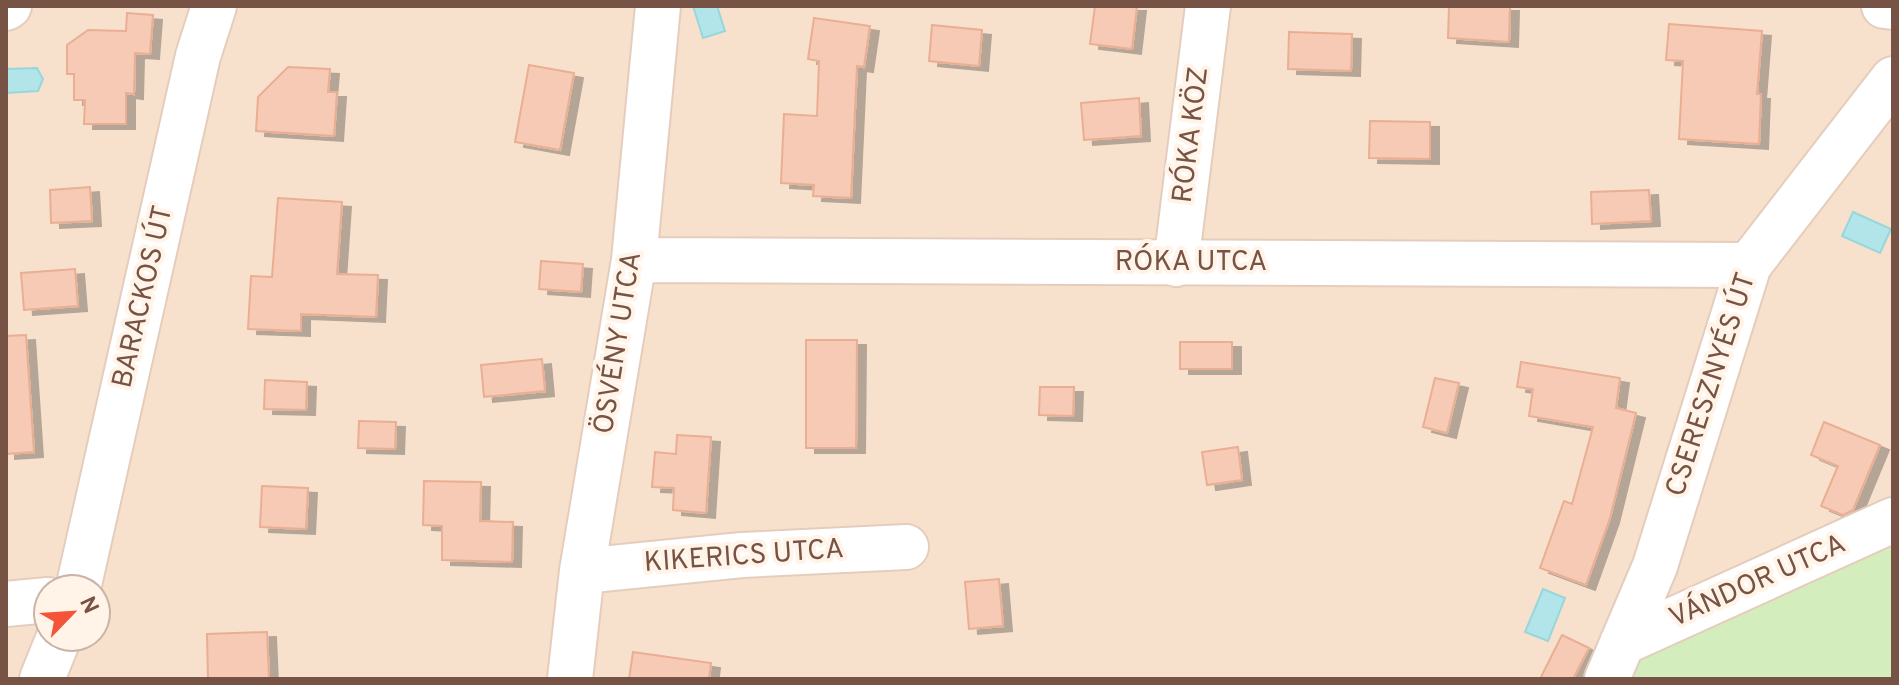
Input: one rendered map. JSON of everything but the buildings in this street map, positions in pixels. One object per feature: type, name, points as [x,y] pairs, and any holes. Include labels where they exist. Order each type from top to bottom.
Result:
[{"type":"street","name":"BARACKOS ÚT","points":[[82,573],[198,56],[214,6]]},
{"type":"street","name":"ÖSVÉNY UTCA","points":[[570,679],[582,571],[634,260],[658,6]]},
{"type":"street","name":"RÓKA KÖZ","points":[[1176,264],[1208,6]]},
{"type":"street","points":[[1884,6],[1893,7]]},
{"type":"street","name":"CSERESZNYÉS ÚT","points":[[1614,661],[1655,566],[1749,265],[1893,79]]},
{"type":"street","name":"RÓKA UTCA","points":[[634,260],[1749,265]]},
{"type":"street","name":"VÁNDOR UTCA","points":[[1614,661],[1893,520]]},
{"type":"street","name":"KIKERICS UTCA","points":[[582,571],[742,555],[906,547]]},
{"type":"street","points":[[6,604],[32,602]]},
{"type":"street","points":[[42,679],[53,653]]},
{"type":"shaded area","points":[[6,6],[1893,6],[1893,520],[1607,679],[6,679]]},
{"type":"green space","points":[[1893,520],[1893,679],[1607,679],[1622,643]]},
{"type":"water","points":[[693,6],[717,6],[725,31],[703,38]]},
{"type":"water","points":[[37,68],[43,79],[38,91],[6,93],[6,69]]},
{"type":"water","points":[[1853,212],[1891,229],[1880,253],[1842,236]]},
{"type":"water","points":[[1543,589],[1565,598],[1548,641],[1525,632]]}]
